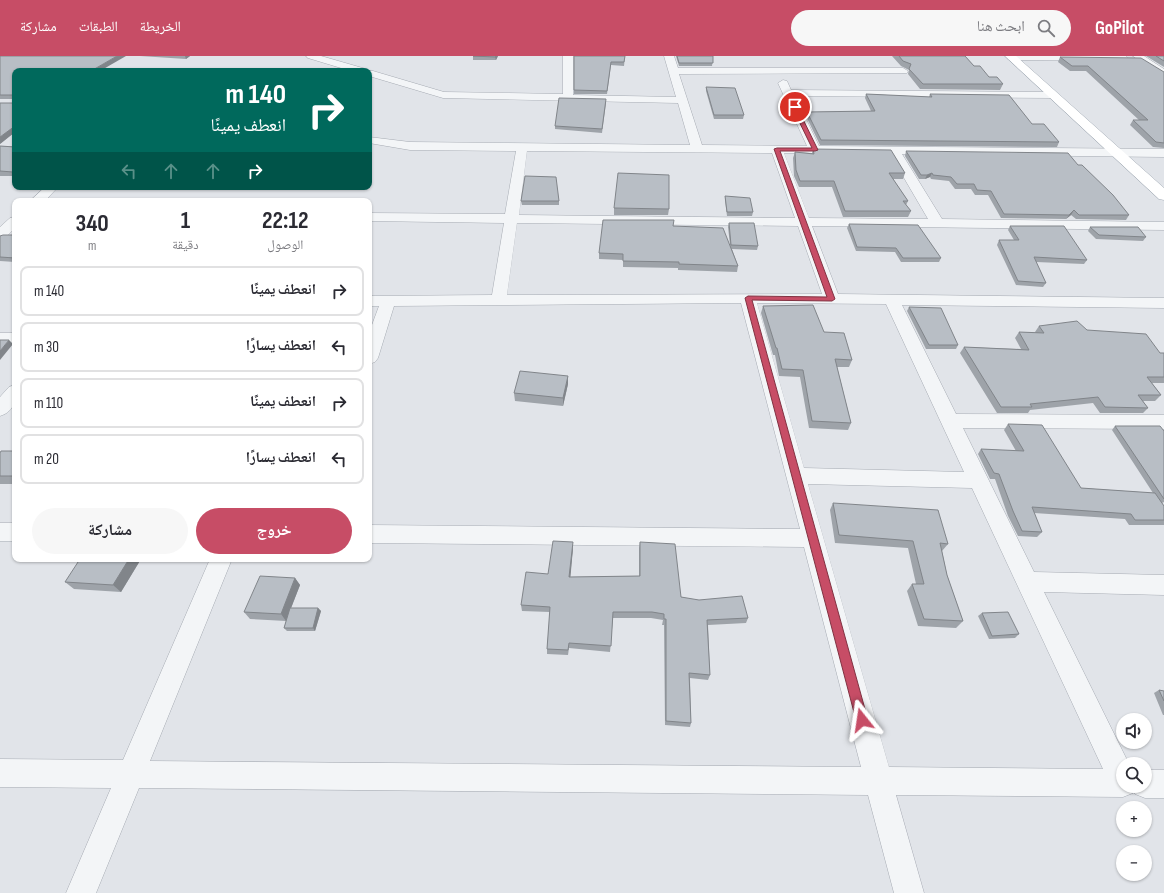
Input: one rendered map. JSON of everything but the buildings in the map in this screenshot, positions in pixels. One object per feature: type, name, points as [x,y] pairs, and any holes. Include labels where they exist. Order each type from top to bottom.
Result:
[{"type":"main road","points":[[1011,56],[1116,152],[1161,190]]},
{"type":"street","points":[[311,56],[352,68]]},
{"type":"street","points":[[568,56],[568,98]]},
{"type":"street","points":[[669,56],[697,149]]},
{"type":"street","points":[[1011,56],[1140,57],[1164,74]]},
{"type":"street","points":[[896,61],[921,94]]},
{"type":"street","points":[[674,70],[777,71],[908,76]]},
{"type":"street","points":[[777,71],[815,150]]},
{"type":"street","points":[[372,74],[443,95],[682,100]]},
{"type":"street","points":[[788,93],[1053,95]]},
{"type":"street","points":[[372,140],[410,146],[1164,153]]},
{"type":"street","points":[[499,300],[522,147]]},
{"type":"street","points":[[777,149],[832,299]]},
{"type":"street","points":[[894,150],[937,223]]},
{"type":"street","points":[[40,198],[49,190]]},
{"type":"street","points":[[372,217],[1164,226]]},
{"type":"street","points":[[0,235],[12,224]]},
{"type":"street","points":[[748,298],[909,893]]},
{"type":"street","points":[[372,301],[748,298],[1164,303]]},
{"type":"street","points":[[892,300],[1116,767]]},
{"type":"street","points":[[372,349],[388,301]]},
{"type":"street","points":[[0,338],[12,338]]},
{"type":"street","points":[[0,409],[12,395]]},
{"type":"street","points":[[950,421],[1164,422]]},
{"type":"street","points":[[796,476],[978,480]]},
{"type":"street","points":[[0,532],[12,532]]},
{"type":"street","points":[[372,534],[813,538]]},
{"type":"street","points":[[81,893],[220,562]]},
{"type":"street","points":[[1027,582],[1164,585]]},
{"type":"street","points":[[0,773],[1116,782]]},
{"type":"street","points":[[1152,784],[1164,784]]},
{"type":"route","points":[[795,107],[815,150],[777,149],[832,299],[748,298],[862,720]]}]
